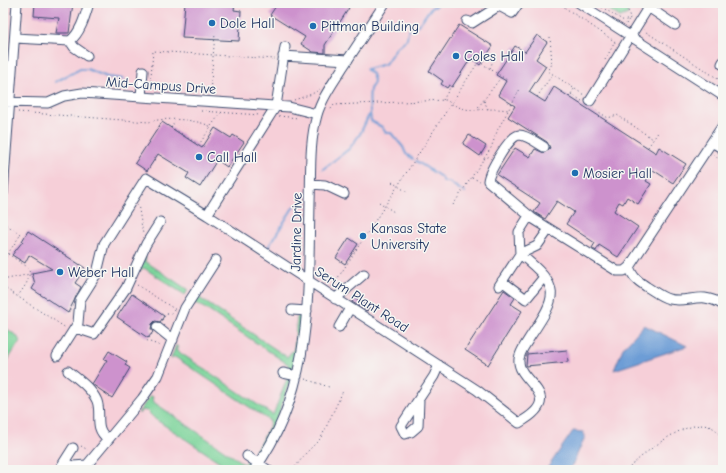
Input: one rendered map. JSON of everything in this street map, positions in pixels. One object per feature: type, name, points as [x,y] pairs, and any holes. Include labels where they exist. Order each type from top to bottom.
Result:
[{"type":"street","points":[[3,193],[7,102],[15,38],[17,3]]},
{"type":"street","points":[[15,38],[70,41],[75,37],[89,3]]},
{"type":"street","name":"Jardine Drive","points":[[256,467],[281,424],[297,376],[305,340],[311,149],[317,114],[326,94],[348,60],[376,10],[384,3]]},
{"type":"street","points":[[467,22],[472,23],[497,7],[504,8],[512,13],[519,3]]},
{"type":"street","points":[[579,3],[723,96]]},
{"type":"street","points":[[588,102],[649,5],[676,25]]},
{"type":"street","points":[[70,41],[74,47],[86,56]]},
{"type":"street","points":[[207,215],[276,106],[285,46]]},
{"type":"street","points":[[282,58],[348,60]]},
{"type":"street","points":[[141,98],[143,71]]},
{"type":"street","name":"Mid-Campus Drive","points":[[7,102],[48,103],[64,96],[82,93],[289,107],[317,114]]},
{"type":"street","points":[[544,147],[528,138],[518,135],[512,138],[489,173],[488,181],[494,188],[529,216],[617,271],[624,271],[629,267],[723,125]]},
{"type":"street","points":[[712,142],[723,149]]},
{"type":"street","name":"Serum Plant Road","points":[[72,329],[80,314],[80,300],[96,273],[104,244],[146,178],[207,215],[308,282],[439,365],[477,390],[520,423],[534,414],[540,400],[540,392],[523,375],[518,359],[522,349],[549,307],[552,299],[551,287],[544,276]]},
{"type":"street","points":[[311,184],[326,185],[344,194]]},
{"type":"street","points":[[529,216],[519,232],[520,254],[539,269],[544,276],[526,299],[500,284],[520,254],[537,246],[549,229]]},
{"type":"street","points":[[57,356],[72,329],[94,334],[129,280],[146,244],[160,222]]},
{"type":"street","points":[[61,466],[88,468],[108,439],[142,399],[158,376],[185,308],[216,260]]},
{"type":"street","points":[[629,267],[634,278],[662,296],[670,299],[705,297],[723,304]]},
{"type":"street","points":[[331,296],[364,274]]},
{"type":"street","points":[[339,327],[350,308]]},
{"type":"street","points":[[292,310],[307,311]]},
{"type":"street","points":[[157,327],[173,340]]},
{"type":"street","points":[[419,399],[434,376],[439,365]]},
{"type":"street","points":[[68,371],[93,394],[97,402],[99,424],[102,432],[108,439]]},
{"type":"street","points":[[283,373],[297,376]]},
{"type":"street","points":[[61,466],[73,448]]},
{"type":"street","points":[[247,456],[256,467],[268,470]]},
{"type":"path","points":[[558,3],[624,47]]},
{"type":"path","points":[[595,3],[624,21],[630,18]]},
{"type":"path","points":[[626,3],[630,18]]},
{"type":"path","points":[[625,24],[630,18]]},
{"type":"path","points":[[640,27],[723,82]]},
{"type":"path","points":[[210,112],[215,34]]},
{"type":"path","points":[[550,37],[552,64],[548,71],[575,89],[608,118],[617,115],[653,139]]},
{"type":"path","points":[[606,63],[605,60],[616,42]]},
{"type":"path","points":[[150,92],[153,51],[275,59],[282,58]]},
{"type":"path","points":[[490,68],[495,56]]},
{"type":"path","points":[[472,57],[507,80]]},
{"type":"path","points":[[331,296],[384,206],[479,61]]},
{"type":"path","points":[[537,98],[553,74]]},
{"type":"path","points":[[476,110],[502,76]]},
{"type":"path","points":[[289,101],[312,94],[323,86]]},
{"type":"path","points":[[443,100],[452,86]]},
{"type":"path","points":[[453,205],[491,148],[498,129],[520,89]]},
{"type":"path","points":[[569,97],[575,89]]},
{"type":"path","points":[[571,94],[588,102]]},
{"type":"path","points":[[362,104],[443,100],[463,110],[508,110]]},
{"type":"path","points":[[484,100],[488,109]]},
{"type":"path","points":[[201,111],[302,118]]},
{"type":"path","points":[[18,112],[149,122],[156,119],[203,122],[211,127]]},
{"type":"path","points":[[175,120],[171,127],[198,145],[221,113]]},
{"type":"path","points":[[648,147],[659,131]]},
{"type":"path","points":[[706,151],[723,161]]},
{"type":"path","points":[[392,182],[407,192]]},
{"type":"path","points":[[138,199],[144,238]]},
{"type":"path","points":[[379,202],[394,212]]},
{"type":"path","points":[[3,223],[21,234],[3,261]]},
{"type":"path","points":[[8,254],[29,268],[30,278],[18,296]]},
{"type":"path","points":[[3,280],[30,274],[33,275]]},
{"type":"path","points":[[129,280],[179,313]]},
{"type":"path","points":[[3,287],[72,329]]},
{"type":"path","points":[[297,376],[329,387]]},
{"type":"path","points":[[293,470],[320,438],[343,391]]},
{"type":"path","points":[[627,470],[641,456],[665,440],[699,424],[705,424],[716,429],[721,434],[723,442]]},
{"type":"path","points":[[73,448],[77,449],[80,445],[90,451]]},
{"type":"shaded area","name":"Kansas State University","points":[[3,3],[723,3],[723,470],[3,470]]},
{"type":"green space","points":[[602,3],[625,3],[628,14],[620,17],[601,5]]},
{"type":"green space","points":[[145,256],[145,261],[188,290],[185,295],[144,268],[140,271],[139,270]]},
{"type":"green space","points":[[200,293],[198,297],[287,357],[294,349],[297,317],[301,314],[299,339],[293,371],[287,369],[289,365],[206,309],[195,303],[192,306]]},
{"type":"green space","points":[[3,326],[17,336],[20,341],[3,368]]},
{"type":"green space","points":[[176,345],[178,347],[176,350],[273,415],[287,379],[291,378],[277,419],[255,457],[254,453],[269,427],[270,421],[175,357],[171,359]]},
{"type":"green space","points":[[150,396],[153,397],[152,401],[244,464],[247,461],[251,463],[246,470],[232,470],[155,419],[147,411],[142,410],[138,413]]},
{"type":"water","points":[[644,325],[687,346],[614,370],[623,348]]},
{"type":"water","points":[[573,431],[583,432],[585,437],[570,470],[546,470]]},
{"type":"building","points":[[35,3],[73,3],[69,33],[56,33],[59,18],[34,16]]},
{"type":"building","name":"Dole Hall","points":[[185,3],[235,3],[234,10],[241,11],[239,41],[182,38]]},
{"type":"building","name":"Pittman Building","points":[[278,3],[344,3],[343,5],[349,8],[325,45],[325,53],[313,52],[301,44],[305,37],[270,15]]},
{"type":"building","name":"Coles Hall","points":[[459,25],[493,46],[480,65],[471,58],[452,87],[449,85],[447,88],[441,84],[443,81],[429,71]]},
{"type":"building","name":"Mosier Hall","points":[[537,35],[547,42],[536,59],[546,66],[529,92],[545,102],[554,87],[656,153],[659,147],[686,164],[673,183],[653,170],[646,181],[651,184],[638,204],[627,197],[623,204],[619,202],[614,211],[638,227],[618,257],[599,245],[596,251],[592,248],[595,243],[566,224],[574,212],[557,201],[545,219],[534,212],[540,203],[497,175],[515,148],[530,157],[535,149],[544,153],[550,148],[547,142],[508,117],[515,106],[498,95],[506,81],[496,75],[515,46],[525,52]]},
{"type":"building","name":"Call Hall","points":[[162,122],[202,148],[215,128],[231,138],[233,135],[244,142],[227,167],[217,160],[200,187],[186,178],[189,173],[158,154],[147,171],[135,163]]},
{"type":"building","points":[[469,135],[486,146],[480,156],[463,144]]},
{"type":"building","name":"Weber Hall","points":[[28,231],[85,268],[75,283],[81,287],[68,313],[32,289],[35,284],[32,273],[52,269],[29,255],[25,263],[12,255],[23,241]]},
{"type":"building","points":[[349,238],[358,244],[345,264],[336,258]]},
{"type":"building","points":[[504,290],[515,298],[511,304],[522,311],[488,365],[465,350]]},
{"type":"building","points":[[132,294],[164,316],[160,322],[155,321],[152,324],[151,329],[153,332],[148,338],[117,317]]},
{"type":"building","points":[[354,297],[370,307],[367,311],[352,302]]},
{"type":"building","points":[[567,350],[568,362],[526,366],[527,354]]},
{"type":"building","points":[[109,351],[127,362],[125,365],[130,368],[112,398],[92,384],[107,360],[104,359]]},
{"type":"waterway","points":[[367,69],[385,64],[396,48],[407,39],[408,31],[420,23],[432,7],[435,7],[437,3]]},
{"type":"waterway","points":[[55,82],[80,69],[87,69],[107,77],[124,79]]},
{"type":"waterway","points":[[366,69],[372,74],[374,81],[374,84],[370,89],[371,121],[382,127],[386,133],[391,133],[403,147],[406,154],[413,159]]},
{"type":"waterway","points":[[323,169],[349,149],[360,134],[369,115]]},
{"type":"waterway","points":[[416,161],[441,177],[444,182],[449,182],[462,191]]},
{"type":"waterway","points":[[267,249],[294,206]]},
{"type":"place","name":"Dole Hall","points":[[212,23]]},
{"type":"place","name":"Pittman Building","points":[[313,26]]},
{"type":"place","name":"Coles Hall","points":[[456,56]]},
{"type":"place","name":"Call Hall","points":[[199,157]]},
{"type":"place","name":"Mosier Hall","points":[[575,173]]},
{"type":"place","name":"Kansas State University","points":[[363,236]]},
{"type":"place","name":"Weber Hall","points":[[60,272]]}]
